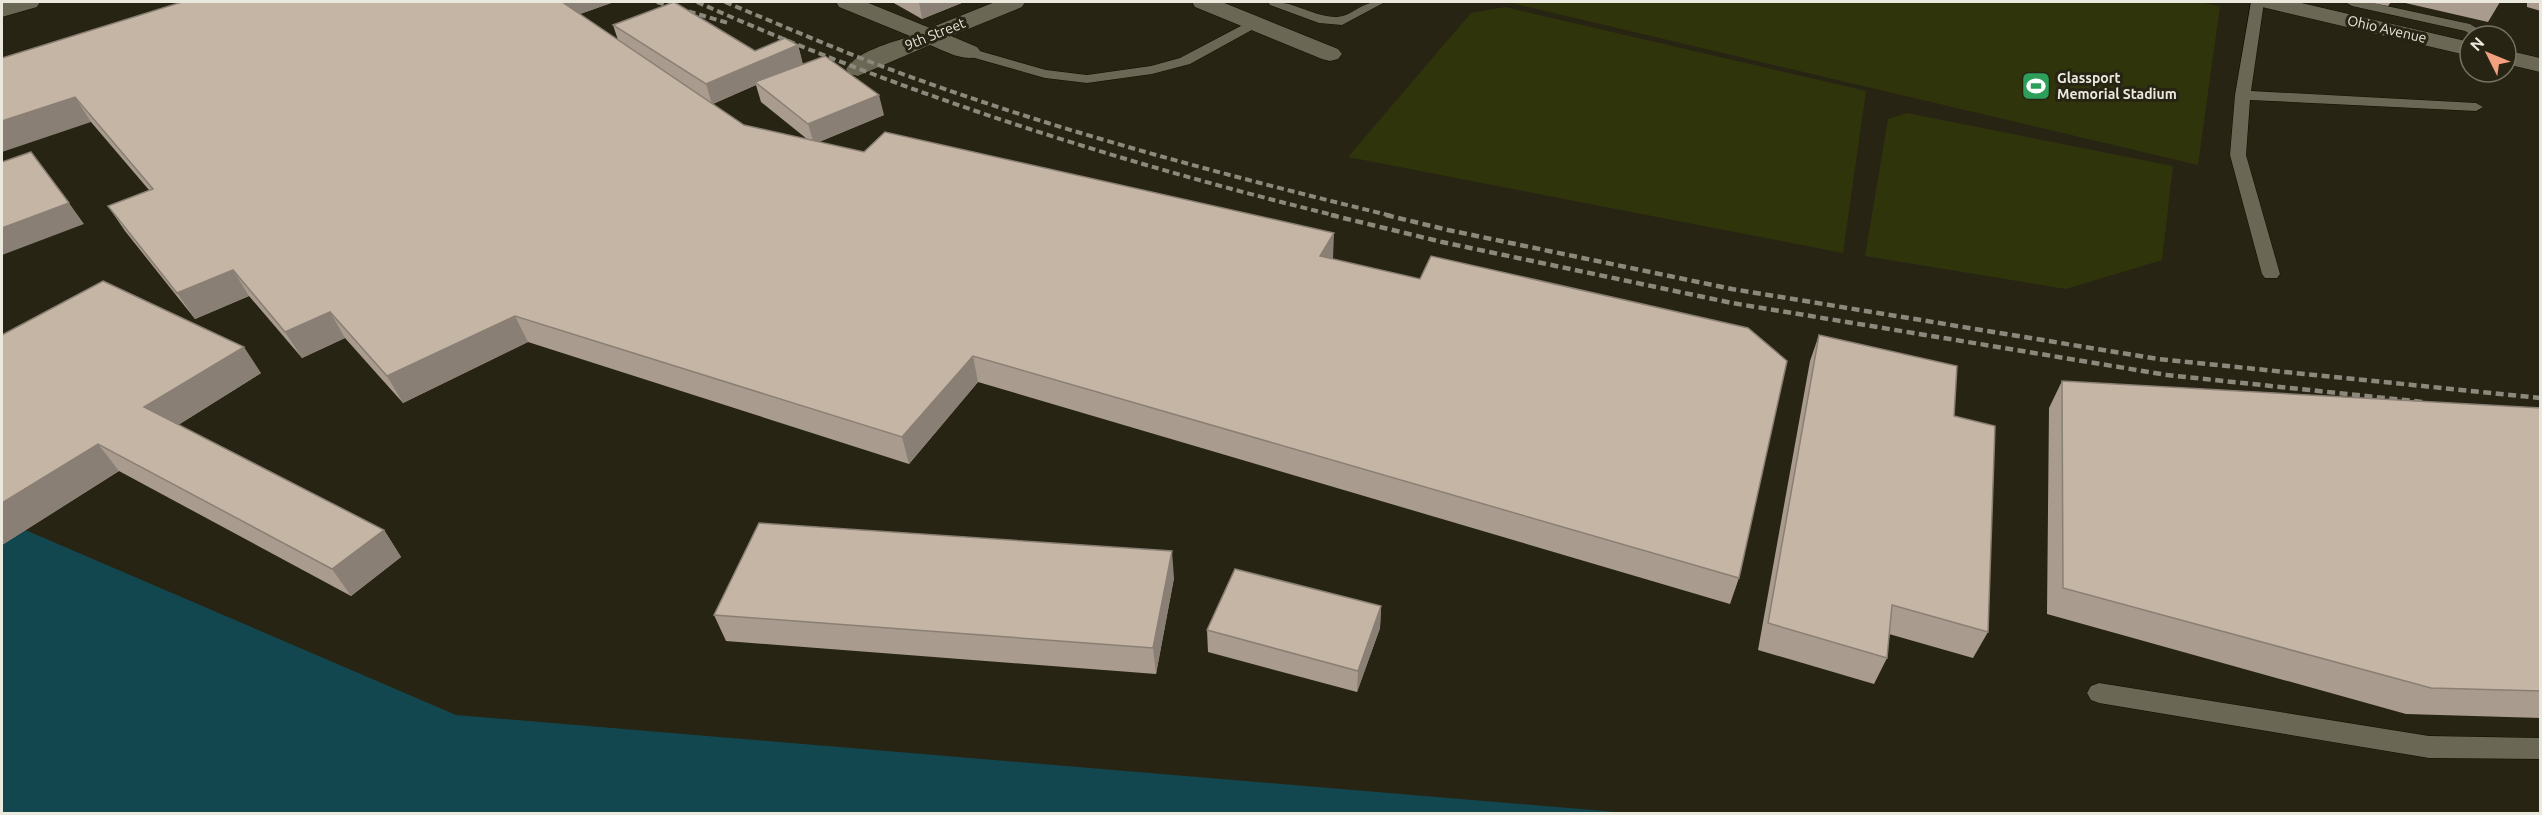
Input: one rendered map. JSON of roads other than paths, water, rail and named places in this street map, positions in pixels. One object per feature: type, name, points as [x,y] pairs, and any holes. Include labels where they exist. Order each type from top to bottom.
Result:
[{"type":"street","points":[[2,10],[29,2]]},
{"type":"street","points":[[847,2],[969,52]]},
{"type":"street","name":"9th Street","points":[[858,69],[868,61],[1014,2]]},
{"type":"street","points":[[1203,2],[1330,54]]},
{"type":"street","name":"Ohio Avenue","points":[[2270,2],[2458,46]]},
{"type":"street","points":[[2518,60],[2541,65]]},
{"type":"lane","points":[[1275,2],[1324,20],[1342,21],[1378,2]]},
{"type":"lane","points":[[2257,2],[2238,123],[2238,155],[2271,274]]},
{"type":"lane","points":[[2352,2],[2458,25]]},
{"type":"lane","points":[[969,52],[1045,74],[1087,79],[1152,70],[1185,61],[1254,23]]},
{"type":"lane","points":[[2242,95],[2476,107]]},
{"type":"lane","points":[[2098,693],[2429,747],[2541,749]]},
{"type":"water","points":[[2,520],[456,715],[1629,813],[2,813]]},
{"type":"railway","points":[[657,2],[728,23]]},
{"type":"railway","points":[[697,2],[853,66],[1012,123],[1174,173],[1337,216]]},
{"type":"railway","points":[[725,2],[868,61],[997,107],[1127,147],[1392,216]]},
{"type":"railway","points":[[1331,215],[1442,242],[1732,303],[2167,375],[2423,402]]},
{"type":"railway","points":[[1386,215],[1732,289],[2158,359],[2540,398]]},
{"type":"place","name":"Glassport Memorial Stadium","points":[[2036,86]]}]
